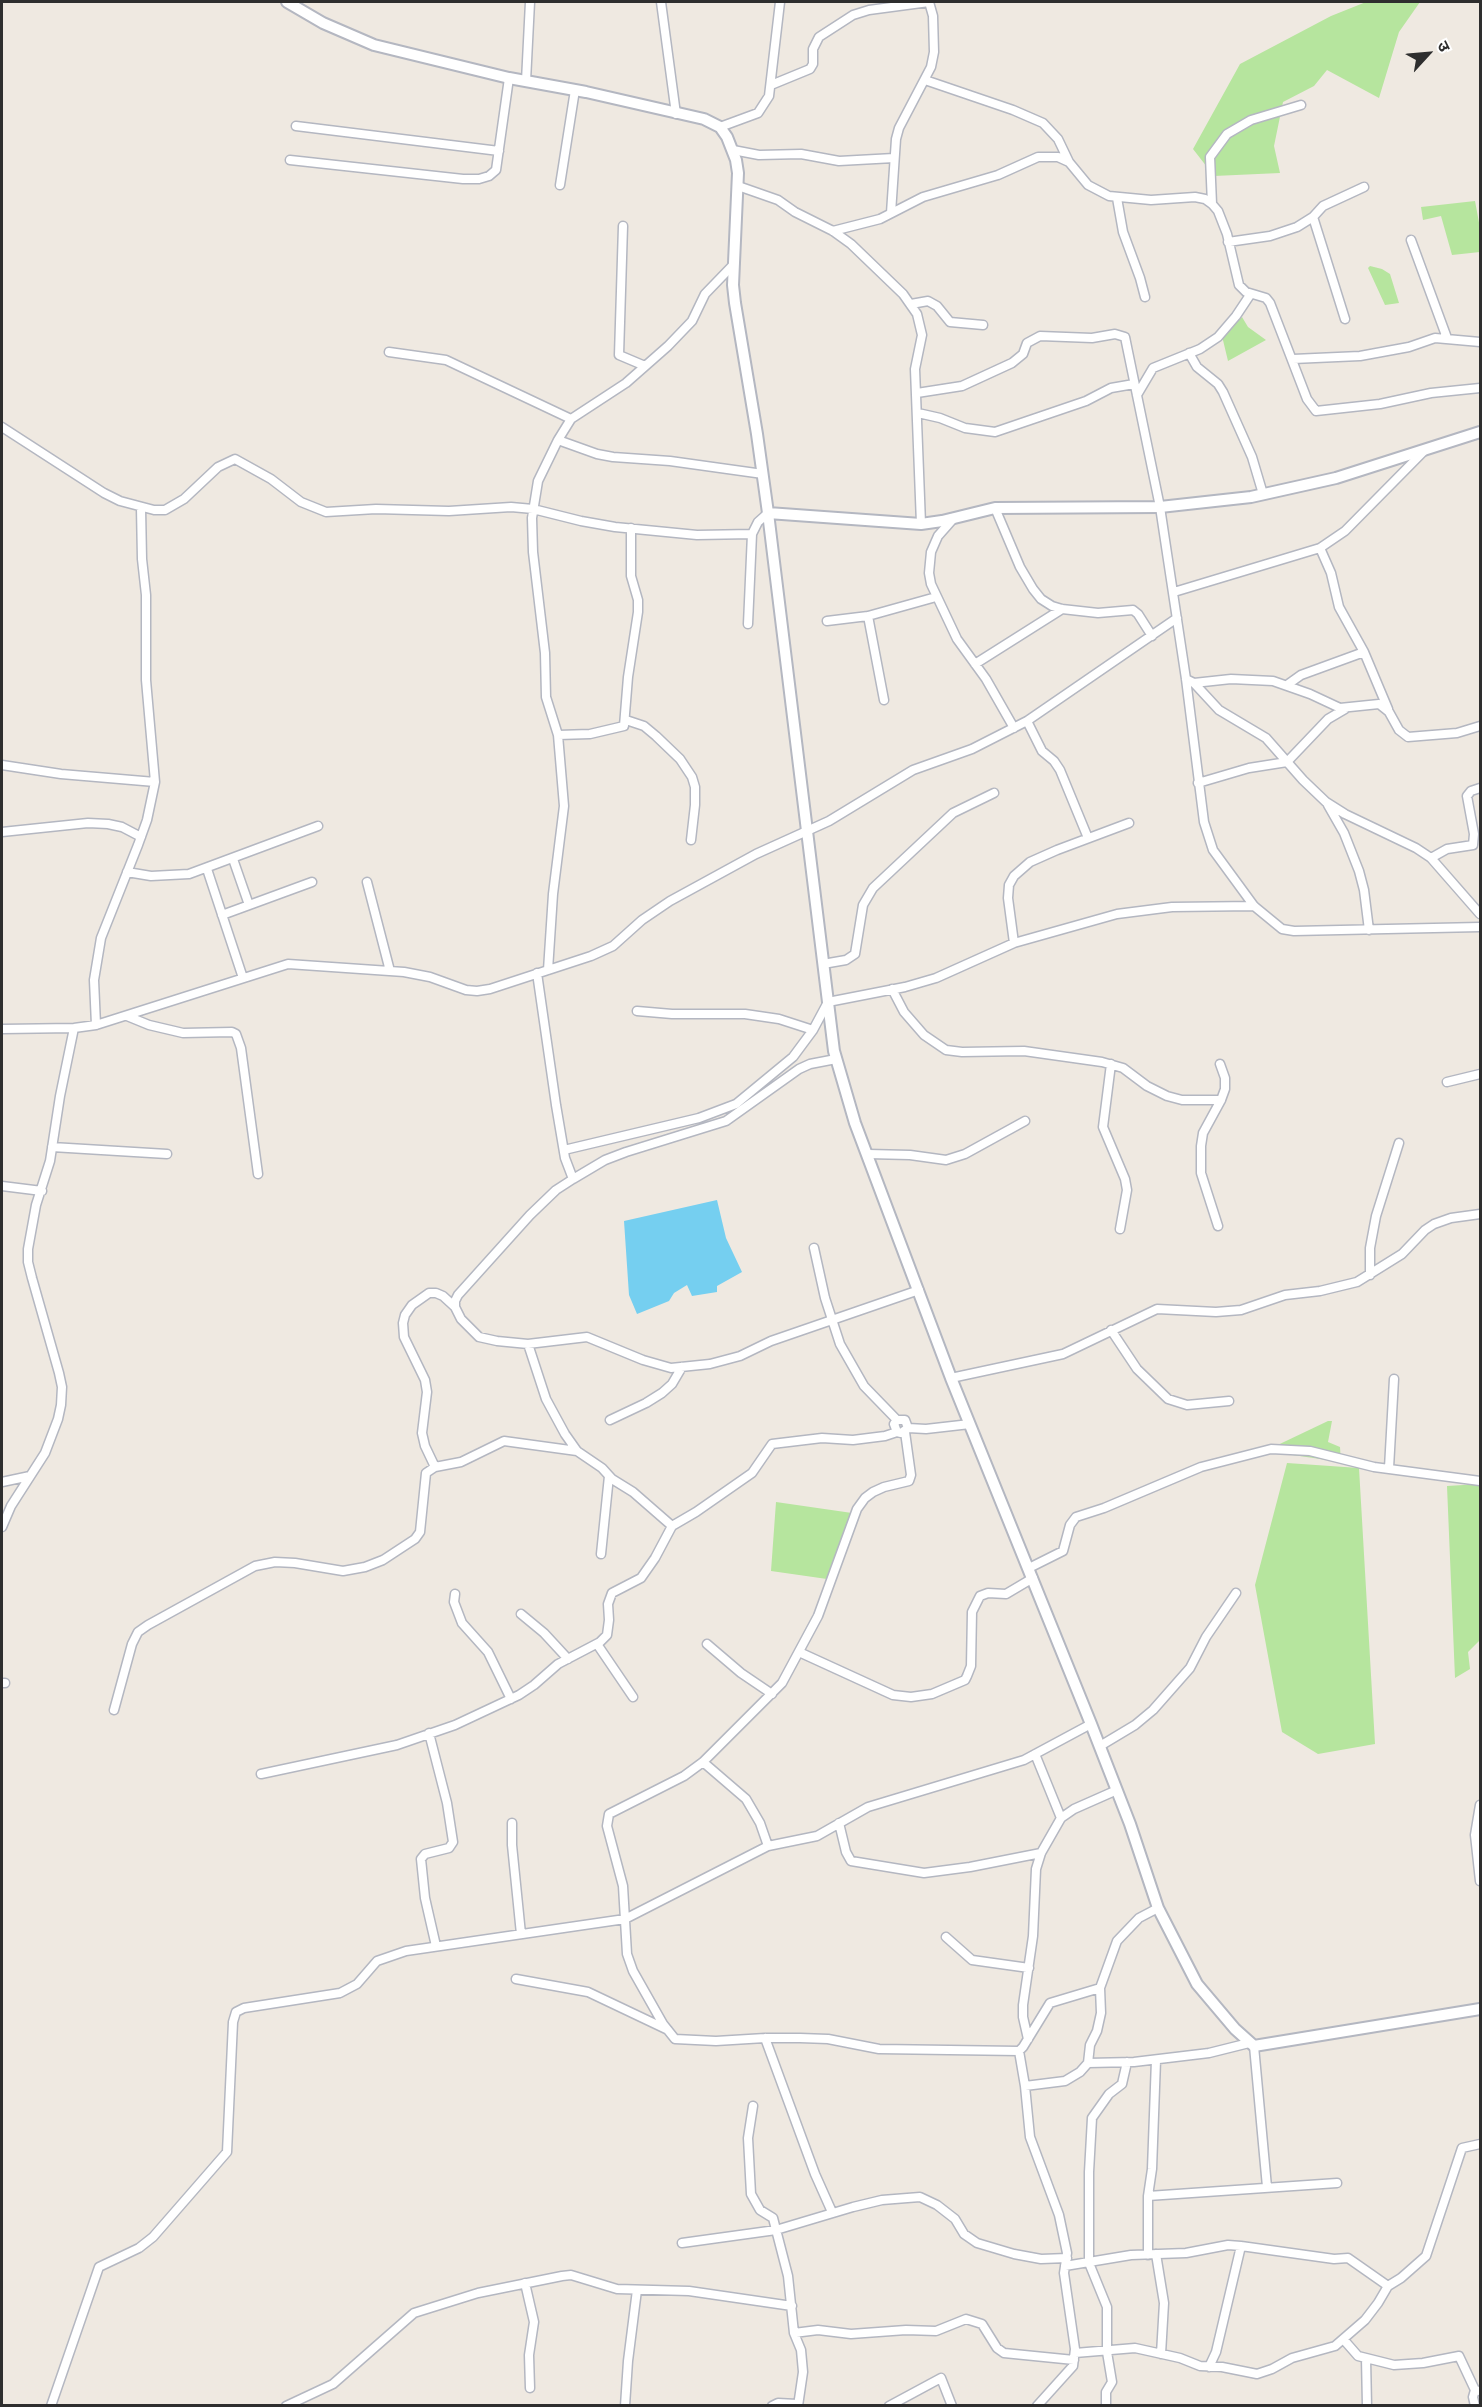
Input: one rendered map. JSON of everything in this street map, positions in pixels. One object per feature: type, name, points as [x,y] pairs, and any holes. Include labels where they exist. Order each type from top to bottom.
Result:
[{"type":"street","points":[[287,2],[323,23],[374,45],[509,78],[575,90],[704,119],[720,128],[733,150],[738,186],[734,264],[735,303],[763,474],[805,831],[836,1059],[855,1123],[951,1378],[1100,1746],[1158,1908],[1197,1984],[1251,2044],[1268,2187]]},
{"type":"street","points":[[526,81],[530,2]]},
{"type":"street","points":[[661,2],[676,114]]},
{"type":"street","points":[[720,128],[758,113],[769,96],[780,2]]},
{"type":"street","points":[[771,85],[810,69],[813,64],[813,50],[819,37],[853,15],[869,10],[929,2],[933,16],[934,52],[931,67],[899,128],[894,158],[891,213]]},
{"type":"street","points":[[290,160],[479,179],[489,176],[496,170],[509,78]]},
{"type":"street","points":[[925,80],[1043,123],[1058,139],[1069,162],[1089,185],[1117,198],[1151,200],[1195,197],[1205,199],[1212,204],[1222,221],[1239,285],[1250,295],[1266,298],[1270,303],[1310,404],[1319,412],[1380,404],[1458,389],[1480,388]]},
{"type":"street","points":[[561,185],[575,90]]},
{"type":"street","points":[[1212,204],[1210,157],[1227,134],[1251,120],[1301,105]]},
{"type":"street","points":[[296,126],[499,151]]},
{"type":"street","points":[[733,150],[759,155],[801,154],[839,161],[894,158]]},
{"type":"street","points":[[833,231],[865,224],[922,197],[998,175],[1038,157],[1058,157],[1069,162]]},
{"type":"street","points":[[738,186],[764,193],[833,231],[851,244],[911,304],[921,325],[922,334],[915,369],[921,524]]},
{"type":"street","points":[[1228,242],[1270,236],[1297,227],[1313,217],[1323,206],[1364,187]]},
{"type":"street","points":[[1117,198],[1124,232],[1144,297]]},
{"type":"street","points":[[1313,217],[1345,319]]},
{"type":"street","points":[[623,226],[619,355],[645,366]]},
{"type":"street","points":[[1411,240],[1447,338]]},
{"type":"street","points":[[548,970],[553,894],[564,806],[558,735],[546,697],[546,653],[533,552],[533,509],[538,481],[571,419],[626,383],[685,330],[705,294],[734,264]]},
{"type":"street","points":[[1137,395],[1153,368],[1200,349],[1218,337],[1250,295]]},
{"type":"street","points":[[911,304],[928,301],[937,306],[950,322],[983,325]]},
{"type":"street","points":[[917,393],[954,389],[973,381],[1019,358],[1027,343],[1040,336],[1079,338],[1122,335],[1127,344],[1160,507],[1190,681],[1198,783],[1210,843],[1254,906],[1282,929],[1293,931],[1480,927]]},
{"type":"street","points":[[1293,359],[1360,356],[1435,338],[1480,342]]},
{"type":"street","points":[[388,352],[446,360],[571,419]]},
{"type":"street","points":[[1188,353],[1197,366],[1218,384],[1223,392],[1252,457],[1263,494]]},
{"type":"street","points":[[918,413],[940,418],[964,428],[995,432],[1086,401],[1111,388],[1134,384]]},
{"type":"street","points":[[2,427],[104,493],[141,508],[165,510],[173,506],[184,499],[218,467],[235,459],[248,464],[301,502],[326,512],[376,508],[426,511],[511,507],[533,509],[581,521],[631,528],[697,535],[752,534]]},
{"type":"street","points":[[748,624],[752,534],[758,522],[768,513],[921,524],[953,519],[995,508],[1160,507],[1263,494],[1336,478],[1480,432]]},
{"type":"street","points":[[558,440],[597,454],[613,457],[670,461],[763,474]]},
{"type":"street","points":[[1174,591],[1320,548],[1345,531],[1426,449]]},
{"type":"street","points":[[96,1025],[94,980],[97,953],[106,923],[141,837],[154,782],[146,680],[146,595],[142,559],[141,508]]},
{"type":"street","points":[[995,508],[1008,543],[1033,589],[1052,606],[1098,613],[1133,610],[1152,636]]},
{"type":"street","points":[[953,519],[938,536],[931,552],[929,573],[936,597],[957,639],[986,679],[1014,728]]},
{"type":"street","points":[[558,735],[590,734],[624,726],[628,677],[638,612],[638,600],[631,576],[631,528]]},
{"type":"street","points":[[1320,548],[1332,573],[1340,607],[1364,652],[1399,730],[1408,737],[1457,733],[1480,726]]},
{"type":"street","points":[[827,621],[868,616],[936,597]]},
{"type":"street","points":[[975,664],[1062,609]]},
{"type":"street","points":[[868,616],[884,700]]},
{"type":"street","points":[[2,1029],[74,1028],[96,1025],[288,964],[353,968],[430,977],[466,990],[477,991],[490,989],[604,951],[670,901],[756,854],[829,821],[914,770],[972,749],[1027,721],[1178,618]]},
{"type":"street","points":[[1287,685],[1301,675],[1364,652]]},
{"type":"street","points":[[1190,681],[1248,679],[1287,685],[1340,708],[1379,704],[1389,712]]},
{"type":"street","points":[[1190,681],[1219,710],[1266,738],[1326,802],[1431,858],[1480,914]]},
{"type":"street","points":[[1198,783],[1249,768],[1287,762],[1328,719],[1347,708]]},
{"type":"street","points":[[626,720],[644,726],[656,735],[680,759],[692,777],[695,787],[695,805],[690,840]]},
{"type":"street","points":[[1027,721],[1042,751],[1054,761],[1060,770],[1088,838]]},
{"type":"street","points":[[2,765],[73,776],[154,782]]},
{"type":"street","points":[[1431,858],[1447,849],[1473,845],[1474,834],[1467,796],[1480,788]]},
{"type":"street","points":[[824,964],[846,960],[855,954],[861,912],[866,896],[873,888],[953,813],[994,793]]},
{"type":"street","points":[[1326,802],[1344,833],[1359,871],[1369,930]]},
{"type":"street","points":[[2,832],[88,823],[122,827],[141,837]]},
{"type":"street","points":[[1014,943],[1008,898],[1009,885],[1014,876],[1030,862],[1129,823]]},
{"type":"street","points":[[127,872],[151,876],[173,876],[207,869],[318,826]]},
{"type":"street","points":[[232,859],[249,905]]},
{"type":"street","points":[[207,869],[243,978]]},
{"type":"street","points":[[222,915],[312,882]]},
{"type":"street","points":[[367,882],[385,971]]},
{"type":"street","points":[[828,1002],[892,989],[950,973],[1014,943],[1117,914],[1172,907],[1254,906]]},
{"type":"street","points":[[537,973],[564,1154],[572,1177]]},
{"type":"street","points":[[892,989],[904,1012],[924,1035],[946,1050],[1023,1051],[1111,1064],[1123,1068],[1147,1086],[1167,1096],[1182,1100],[1221,1100]]},
{"type":"street","points":[[564,1154],[720,1112],[748,1095],[793,1057],[813,1030],[828,1002]]},
{"type":"street","points":[[637,1011],[672,1014],[746,1014],[779,1019],[813,1030]]},
{"type":"street","points":[[127,1016],[149,1025],[183,1033],[232,1032],[236,1034],[241,1048],[258,1174]]},
{"type":"street","points":[[2,1527],[11,1506],[45,1453],[61,1405],[62,1387],[28,1262],[30,1235],[52,1148],[74,1028]]},
{"type":"street","points":[[836,1059],[810,1064],[799,1069],[726,1121],[626,1152],[572,1177],[530,1215],[458,1294],[454,1301],[455,1307],[461,1319],[479,1337],[528,1344],[587,1337],[657,1365],[671,1368],[710,1364],[740,1356],[771,1341],[919,1290]]},
{"type":"street","points":[[1111,1064],[1110,1091],[1104,1112],[1104,1127],[1120,1165],[1127,1190],[1120,1229]]},
{"type":"street","points":[[1218,1226],[1201,1173],[1201,1146],[1203,1133],[1221,1100],[1225,1078],[1220,1064]]},
{"type":"street","points":[[1447,1082],[1480,1074]]},
{"type":"street","points":[[868,1154],[910,1155],[946,1160],[965,1154],[1025,1121]]},
{"type":"street","points":[[1370,1275],[1370,1248],[1376,1216],[1399,1143]]},
{"type":"street","points":[[52,1148],[167,1154]]},
{"type":"street","points":[[2,1186],[42,1191]]},
{"type":"street","points":[[951,1378],[1063,1354],[1157,1309],[1216,1312],[1240,1310],[1285,1295],[1320,1291],[1357,1282],[1402,1254],[1434,1224],[1451,1218],[1480,1214]]},
{"type":"street","points":[[814,1248],[840,1344],[864,1386],[897,1420],[894,1424],[903,1431],[910,1465],[909,1481],[873,1492],[857,1509],[818,1616],[782,1683],[703,1762],[684,1776],[609,1814],[607,1826],[623,1886],[627,1954],[630,1964],[668,2031],[675,2039],[716,2042],[765,2038],[828,2039],[879,2049],[1019,2051]]},
{"type":"street","points":[[435,1467],[425,1446],[422,1433],[427,1392],[425,1380],[404,1337],[403,1323],[412,1305],[429,1293],[443,1296],[455,1307]]},
{"type":"street","points":[[1111,1330],[1137,1369],[1168,1399],[1187,1405],[1229,1401]]},
{"type":"street","points":[[528,1344],[546,1399],[565,1434],[578,1451],[633,1492],[672,1526]]},
{"type":"street","points":[[610,1419],[662,1393],[672,1384],[682,1367]]},
{"type":"street","points":[[1389,1468],[1394,1379]]},
{"type":"street","points":[[261,1774],[397,1744],[455,1725],[511,1699],[534,1685],[554,1667],[597,1644],[607,1635],[609,1598],[621,1587],[640,1578],[655,1558],[672,1526],[752,1473],[772,1444],[822,1438],[853,1440],[903,1431],[970,1424]]},
{"type":"street","points":[[114,1710],[132,1644],[138,1632],[255,1566],[275,1562],[295,1563],[343,1571],[365,1567],[383,1560],[420,1532],[426,1473],[435,1467],[461,1462],[504,1441],[578,1451]]},
{"type":"street","points":[[799,1652],[893,1695],[911,1697],[932,1694],[964,1680],[971,1666],[972,1612],[980,1596],[988,1593],[1006,1594],[1063,1551],[1070,1525],[1076,1517],[1226,1459],[1271,1449],[1300,1450],[1389,1468],[1480,1481]]},
{"type":"street","points":[[2,1482],[30,1476]]},
{"type":"street","points":[[601,1554],[609,1476]]},
{"type":"street","points":[[1100,1746],[1135,1725],[1154,1710],[1191,1668],[1206,1637],[1236,1593]]},
{"type":"street","points":[[455,1594],[454,1602],[462,1623],[488,1652],[511,1699]]},
{"type":"street","points":[[520,1614],[544,1633],[568,1659]]},
{"type":"street","points":[[597,1644],[633,1697]]},
{"type":"street","points":[[706,1644],[741,1673],[772,1694]]},
{"type":"street","points":[[51,2406],[99,2268],[139,2248],[153,2237],[227,2152],[233,2022],[236,2012],[244,2008],[340,1993],[357,1984],[377,1961],[406,1951],[625,1919],[768,1846],[817,1836],[868,1807],[1024,1760],[1091,1724]]},
{"type":"street","points":[[429,1733],[453,1837],[452,1845],[448,1848],[425,1854],[421,1859],[425,1898],[436,1946]]},
{"type":"street","points":[[1035,1754],[1061,1818]]},
{"type":"street","points":[[703,1762],[746,1799],[760,1823],[768,1846]]},
{"type":"street","points":[[1028,2039],[1023,2017],[1036,1869],[1041,1853],[1061,1818],[1074,1809],[1117,1790]]},
{"type":"street","points":[[1480,1805],[1475,1835],[1480,1881]]},
{"type":"street","points":[[512,1823],[521,1934]]},
{"type":"street","points":[[839,1823],[846,1852],[851,1861],[924,1873],[970,1867],[1041,1853]]},
{"type":"street","points":[[1024,2086],[1065,2081],[1080,2072],[1088,2063],[1090,2045],[1097,2031],[1101,2013],[1100,1988],[1117,1941],[1139,1918],[1158,1908]]},
{"type":"street","points":[[946,1937],[972,1960],[1029,1968]]},
{"type":"street","points":[[516,1979],[588,1992],[668,2031]]},
{"type":"street","points":[[1036,2406],[1073,2366],[1074,2356],[1064,2273],[1068,2253],[1059,2216],[1030,2137],[1019,2051],[1050,2003],[1100,1988]]},
{"type":"street","points":[[1088,2063],[1156,2060],[1209,2053],[1251,2044],[1480,2009]]},
{"type":"street","points":[[765,2038],[815,2174],[832,2212]]},
{"type":"street","points":[[1156,2060],[1152,2169],[1148,2196],[1152,2254],[1164,2303],[1161,2354]]},
{"type":"street","points":[[1106,2406],[1106,2392],[1112,2382],[1107,2352],[1107,2307],[1089,2263],[1089,2172],[1092,2118],[1109,2094],[1122,2084],[1127,2062]]},
{"type":"street","points":[[753,2106],[748,2138],[751,2194],[760,2210],[773,2218],[788,2276],[794,2333],[801,2350],[803,2372],[798,2404],[778,2403],[772,2406]]},
{"type":"street","points":[[794,2333],[818,2330],[851,2334],[906,2330],[936,2331],[966,2319],[982,2324],[997,2348],[1004,2353],[1074,2356],[1135,2348],[1209,2367],[1222,2367],[1257,2374],[1292,2358],[1335,2346],[1344,2340],[1378,2303],[1388,2286],[1426,2256],[1462,2148],[1480,2144]]},
{"type":"street","points":[[1148,2196],[1336,2183]]},
{"type":"street","points":[[682,2243],[776,2230],[804,2223],[832,2212],[882,2200],[920,2197],[937,2205],[955,2219],[964,2234],[977,2243],[1023,2256],[1089,2263],[1152,2254],[1186,2253],[1228,2245],[1241,2246],[1334,2259],[1348,2258],[1388,2286]]},
{"type":"street","points":[[1209,2367],[1216,2352],[1241,2246]]},
{"type":"street","points":[[286,2406],[333,2384],[414,2313],[478,2293],[525,2283],[571,2275],[617,2289],[688,2290],[792,2306]]},
{"type":"street","points":[[525,2283],[534,2322],[529,2355],[530,2388]]},
{"type":"street","points":[[625,2406],[637,2290]]},
{"type":"street","points":[[1344,2340],[1358,2356],[1394,2365],[1423,2363],[1460,2356],[1478,2390],[1473,2397],[1474,2406]]},
{"type":"street","points":[[1366,2358],[1367,2406]]},
{"type":"street","points":[[889,2406],[941,2378],[952,2406]]},
{"type":"green space","points":[[1366,2],[1420,2],[1399,32],[1379,98],[1327,70],[1314,86],[1283,102],[1274,146],[1280,173],[1214,176],[1193,149],[1240,64],[1331,16]]},
{"type":"green space","points":[[1475,201],[1480,228],[1480,252],[1452,255],[1441,216],[1423,220],[1421,207]]},
{"type":"green space","points":[[1370,266],[1390,274],[1399,303],[1385,305],[1368,268]]},
{"type":"green space","points":[[1242,317],[1248,327],[1266,340],[1228,361],[1222,336]]},
{"type":"green space","points":[[1332,1421],[1328,1442],[1340,1447],[1341,1462],[1265,1451]]},
{"type":"green space","points":[[1287,1463],[1359,1468],[1375,1744],[1318,1754],[1282,1732],[1255,1585]]},
{"type":"green space","points":[[1480,1484],[1480,1640],[1468,1652],[1470,1669],[1455,1678],[1447,1486]]},
{"type":"green space","points":[[776,1502],[852,1513],[827,1579],[771,1571]]},
{"type":"water","points":[[717,1200],[726,1238],[742,1272],[717,1286],[717,1292],[692,1296],[687,1285],[674,1293],[669,1301],[637,1314],[629,1295],[624,1221]]}]
